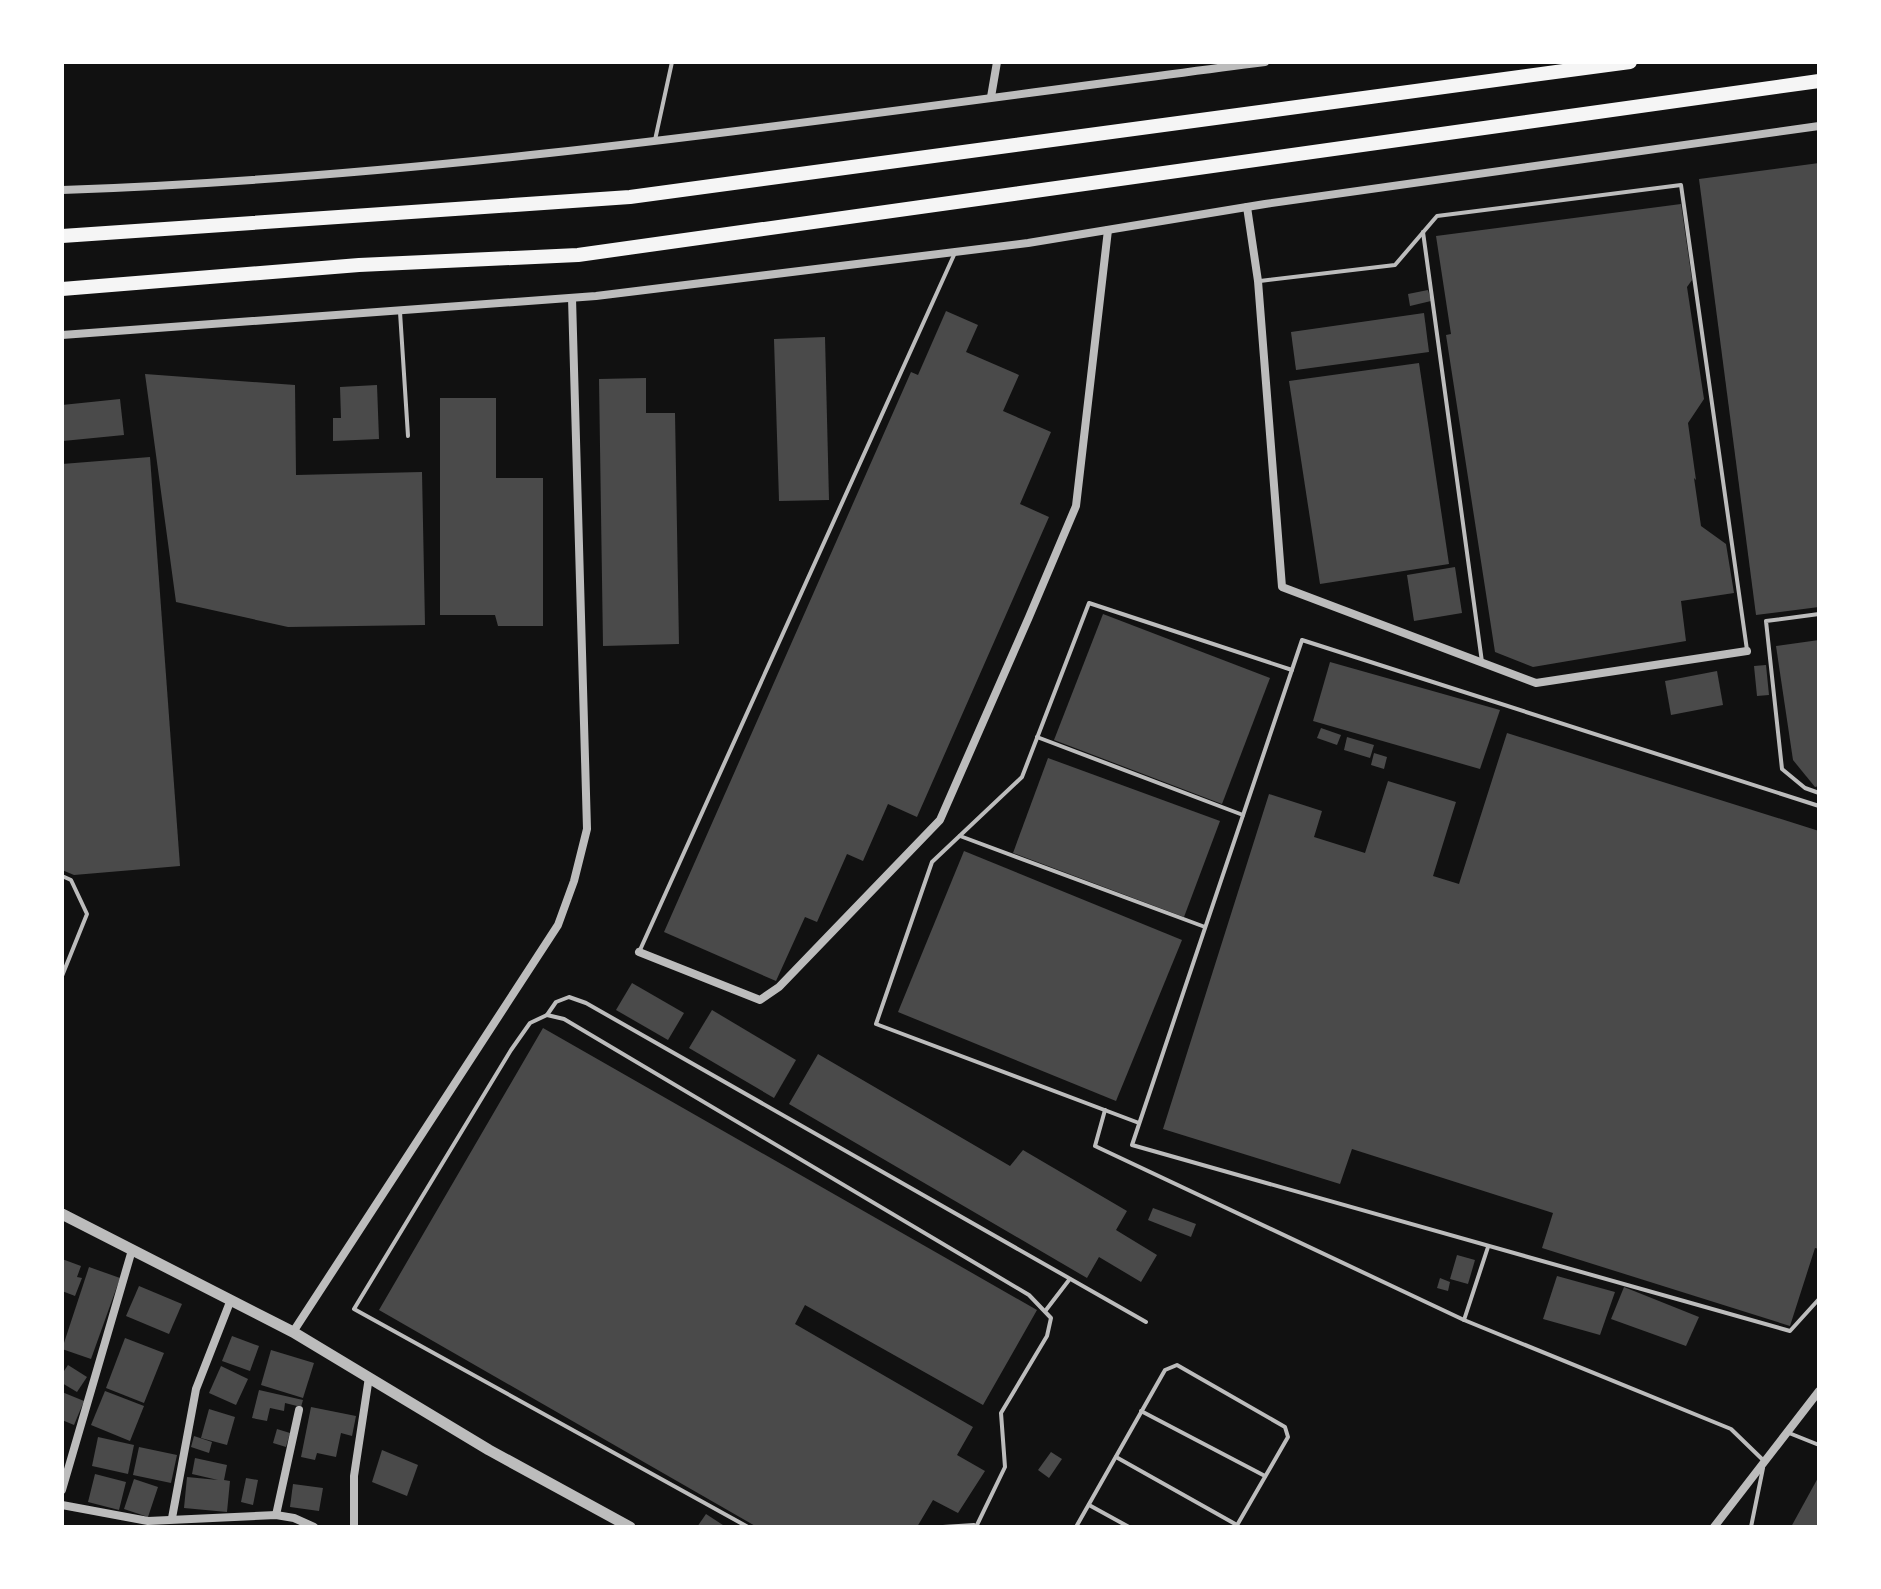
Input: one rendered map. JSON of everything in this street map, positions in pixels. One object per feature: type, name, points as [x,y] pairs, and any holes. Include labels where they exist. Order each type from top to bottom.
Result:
[{"type":"highway","points":[[62,236],[630,197],[1630,62]]},
{"type":"highway","points":[[62,289],[359,265],[578,255],[1819,81]]},
{"type":"street","points":[[991,97],[997,62]]},
{"type":"street","points":[[62,190],[232,184],[655,140],[1265,62]]},
{"type":"street","points":[[62,335],[572,298],[1108,230],[1247,207],[1819,126]]},
{"type":"street","points":[[1247,207],[1258,281],[1282,587],[1536,683],[1747,651]]},
{"type":"street","points":[[639,952],[760,1000],[779,987],[940,820],[1076,506],[1108,230]]},
{"type":"street","points":[[293,1332],[558,925],[574,881],[587,829],[572,298]]},
{"type":"street","points":[[62,1214],[293,1332],[489,1450],[630,1527]]},
{"type":"street","points":[[62,1490],[132,1250]]},
{"type":"street","points":[[172,1518],[196,1389],[230,1302]]},
{"type":"street","points":[[354,1527],[354,1476],[369,1377]]},
{"type":"street","points":[[1714,1527],[1819,1391]]},
{"type":"street","points":[[276,1515],[299,1410]]},
{"type":"street","points":[[62,1505],[148,1521],[276,1515],[314,1527]]},
{"type":"lane","points":[[655,140],[672,62]]},
{"type":"lane","points":[[1258,281],[1395,265],[1437,216],[1681,185],[1747,651]]},
{"type":"lane","points":[[1423,232],[1483,663]]},
{"type":"lane","points":[[639,952],[955,251]]},
{"type":"lane","points":[[400,312],[408,436]]},
{"type":"lane","points":[[1139,1123],[876,1024],[932,862],[1022,777],[1089,603],[1292,670]]},
{"type":"lane","points":[[1819,614],[1766,621],[1782,769],[1805,788],[1819,793]]},
{"type":"lane","points":[[1819,806],[1302,640],[1132,1145],[1488,1247],[1612,1278],[1790,1331],[1819,1299]]},
{"type":"lane","points":[[1037,737],[1243,815]]},
{"type":"lane","points":[[960,836],[1205,927]]},
{"type":"lane","points":[[62,876],[71,880],[87,914],[62,976]]},
{"type":"lane","points":[[748,1527],[354,1309],[511,1050],[530,1023],[547,1015],[556,1002],[569,997],[586,1003],[1146,1322]]},
{"type":"lane","points":[[547,1015],[564,1019],[1029,1295],[1046,1310],[1051,1318],[1047,1336],[1001,1413],[1005,1467],[975,1526],[943,1527]]},
{"type":"lane","points":[[1105,1110],[1095,1146],[1464,1320],[1731,1429],[1765,1462],[1751,1527]]},
{"type":"lane","points":[[1464,1320],[1488,1247]]},
{"type":"lane","points":[[1046,1310],[1069,1280]]},
{"type":"lane","points":[[1076,1527],[1165,1370],[1177,1365],[1187,1369],[1285,1427],[1288,1437],[1237,1526],[1116,1457]]},
{"type":"lane","points":[[1141,1411],[1265,1476]]},
{"type":"lane","points":[[1787,1432],[1819,1445]]},
{"type":"lane","points":[[1089,1505],[1129,1527]]},
{"type":"building","points":[[1819,163],[1819,607],[1756,615],[1699,179]]},
{"type":"building","points":[[1681,204],[1692,280],[1687,287],[1704,399],[1688,423],[1696,480],[1694,478],[1701,526],[1726,544],[1734,593],[1681,601],[1686,641],[1533,667],[1495,652],[1446,335],[1451,334],[1436,236]]},
{"type":"building","points":[[1428,290],[1431,301],[1410,306],[1408,294]]},
{"type":"building","points":[[946,311],[978,325],[966,352],[1019,375],[1003,411],[1051,432],[1020,504],[1049,517],[917,817],[888,804],[863,861],[847,854],[817,922],[805,917],[776,981],[664,932],[911,372],[918,375]]},
{"type":"building","points":[[1424,313],[1429,352],[1296,370],[1291,332]]},
{"type":"building","points":[[825,337],[829,500],[779,501],[774,339]]},
{"type":"building","points":[[1419,363],[1449,564],[1320,584],[1289,381]]},
{"type":"building","points":[[145,374],[295,385],[296,475],[422,472],[425,625],[288,627],[176,602]]},
{"type":"building","points":[[646,378],[646,413],[675,413],[679,644],[603,646],[599,379]]},
{"type":"building","points":[[377,385],[379,439],[333,441],[333,418],[341,418],[340,387]]},
{"type":"building","points":[[440,398],[496,398],[496,478],[543,478],[543,626],[498,626],[495,615],[440,615]]},
{"type":"building","points":[[120,399],[124,435],[63,441],[62,405]]},
{"type":"building","points":[[150,457],[180,866],[74,875],[62,870],[62,464]]},
{"type":"building","points":[[1455,567],[1462,613],[1414,621],[1407,575]]},
{"type":"building","points":[[1103,614],[1270,678],[1222,804],[1054,740]]},
{"type":"building","points":[[1819,640],[1819,786],[1815,787],[1793,760],[1776,646]]},
{"type":"building","points":[[1330,662],[1500,710],[1480,769],[1313,721]]},
{"type":"building","points":[[1766,665],[1769,695],[1757,696],[1754,666]]},
{"type":"building","points":[[1717,671],[1723,705],[1671,715],[1665,681]]},
{"type":"building","points":[[1321,728],[1341,735],[1337,745],[1317,738]]},
{"type":"building","points":[[1507,733],[1819,831],[1819,1249],[1815,1248],[1790,1326],[1542,1248],[1553,1213],[1352,1149],[1340,1184],[1163,1129],[1269,794],[1322,811],[1314,837],[1365,853],[1388,781],[1456,802],[1433,876],[1459,884]]},
{"type":"building","points":[[1347,737],[1374,745],[1370,758],[1344,750]]},
{"type":"building","points":[[1374,753],[1387,757],[1384,769],[1371,765]]},
{"type":"building","points":[[1048,758],[1220,821],[1184,917],[1013,853]]},
{"type":"building","points":[[964,851],[1182,940],[1116,1101],[898,1012]]},
{"type":"building","points":[[632,983],[684,1013],[668,1040],[616,1010]]},
{"type":"building","points":[[712,1010],[796,1060],[774,1098],[689,1048]]},
{"type":"building","points":[[543,1028],[1037,1310],[983,1405],[805,1305],[795,1324],[973,1427],[957,1455],[985,1471],[958,1513],[933,1500],[917,1527],[757,1527],[379,1310]]},
{"type":"building","points":[[818,1054],[1010,1166],[1023,1150],[1127,1211],[1116,1230],[1157,1255],[1141,1282],[1099,1257],[1087,1278],[789,1104]]},
{"type":"building","points":[[1153,1208],[1196,1224],[1191,1237],[1148,1220]]},
{"type":"building","points":[[1457,1255],[1475,1260],[1468,1284],[1450,1279]]},
{"type":"building","points":[[62,1259],[81,1266],[77,1277],[82,1278],[75,1296],[62,1291]]},
{"type":"building","points":[[89,1267],[120,1278],[91,1359],[62,1349]]},
{"type":"building","points":[[1557,1276],[1615,1292],[1600,1335],[1543,1319]]},
{"type":"building","points":[[1440,1278],[1450,1282],[1448,1291],[1437,1288]]},
{"type":"building","points":[[139,1286],[182,1304],[169,1334],[126,1316]]},
{"type":"building","points":[[1624,1287],[1699,1317],[1686,1346],[1611,1319]]},
{"type":"building","points":[[232,1336],[259,1346],[250,1371],[222,1361]]},
{"type":"building","points":[[125,1338],[164,1353],[144,1403],[106,1388]]},
{"type":"building","points":[[271,1350],[314,1363],[303,1398],[261,1385]]},
{"type":"building","points":[[68,1365],[87,1377],[77,1392],[62,1383],[62,1374]]},
{"type":"building","points":[[221,1366],[248,1379],[236,1405],[209,1393]]},
{"type":"building","points":[[259,1390],[303,1400],[301,1407],[285,1403],[284,1411],[270,1408],[267,1421],[252,1418]]},
{"type":"building","points":[[105,1391],[144,1406],[130,1441],[91,1425]]},
{"type":"building","points":[[62,1392],[84,1401],[74,1425],[62,1420]]},
{"type":"building","points":[[311,1407],[356,1416],[352,1436],[341,1433],[336,1457],[317,1453],[315,1460],[301,1457]]},
{"type":"building","points":[[209,1409],[235,1417],[227,1445],[201,1438]]},
{"type":"building","points":[[277,1429],[290,1433],[286,1447],[273,1443]]},
{"type":"building","points":[[194,1436],[212,1442],[209,1453],[191,1447]]},
{"type":"building","points":[[98,1437],[134,1445],[128,1474],[92,1466]]},
{"type":"building","points":[[139,1447],[177,1455],[171,1483],[133,1475]]},
{"type":"building","points":[[382,1450],[418,1465],[407,1496],[372,1482]]},
{"type":"building","points":[[1051,1452],[1062,1459],[1049,1478],[1038,1470]]},
{"type":"building","points":[[195,1458],[227,1465],[224,1480],[230,1481],[227,1512],[184,1508],[187,1477],[218,1480],[192,1474]]},
{"type":"building","points":[[95,1474],[126,1482],[119,1510],[88,1502]]},
{"type":"building","points":[[1819,1476],[1819,1527],[1791,1527]]},
{"type":"building","points":[[246,1478],[258,1480],[253,1505],[241,1502]]},
{"type":"building","points":[[134,1479],[158,1487],[148,1517],[124,1509]]},
{"type":"building","points":[[293,1484],[323,1488],[319,1511],[290,1507]]},
{"type":"building","points":[[706,1514],[726,1527],[697,1527]]}]
